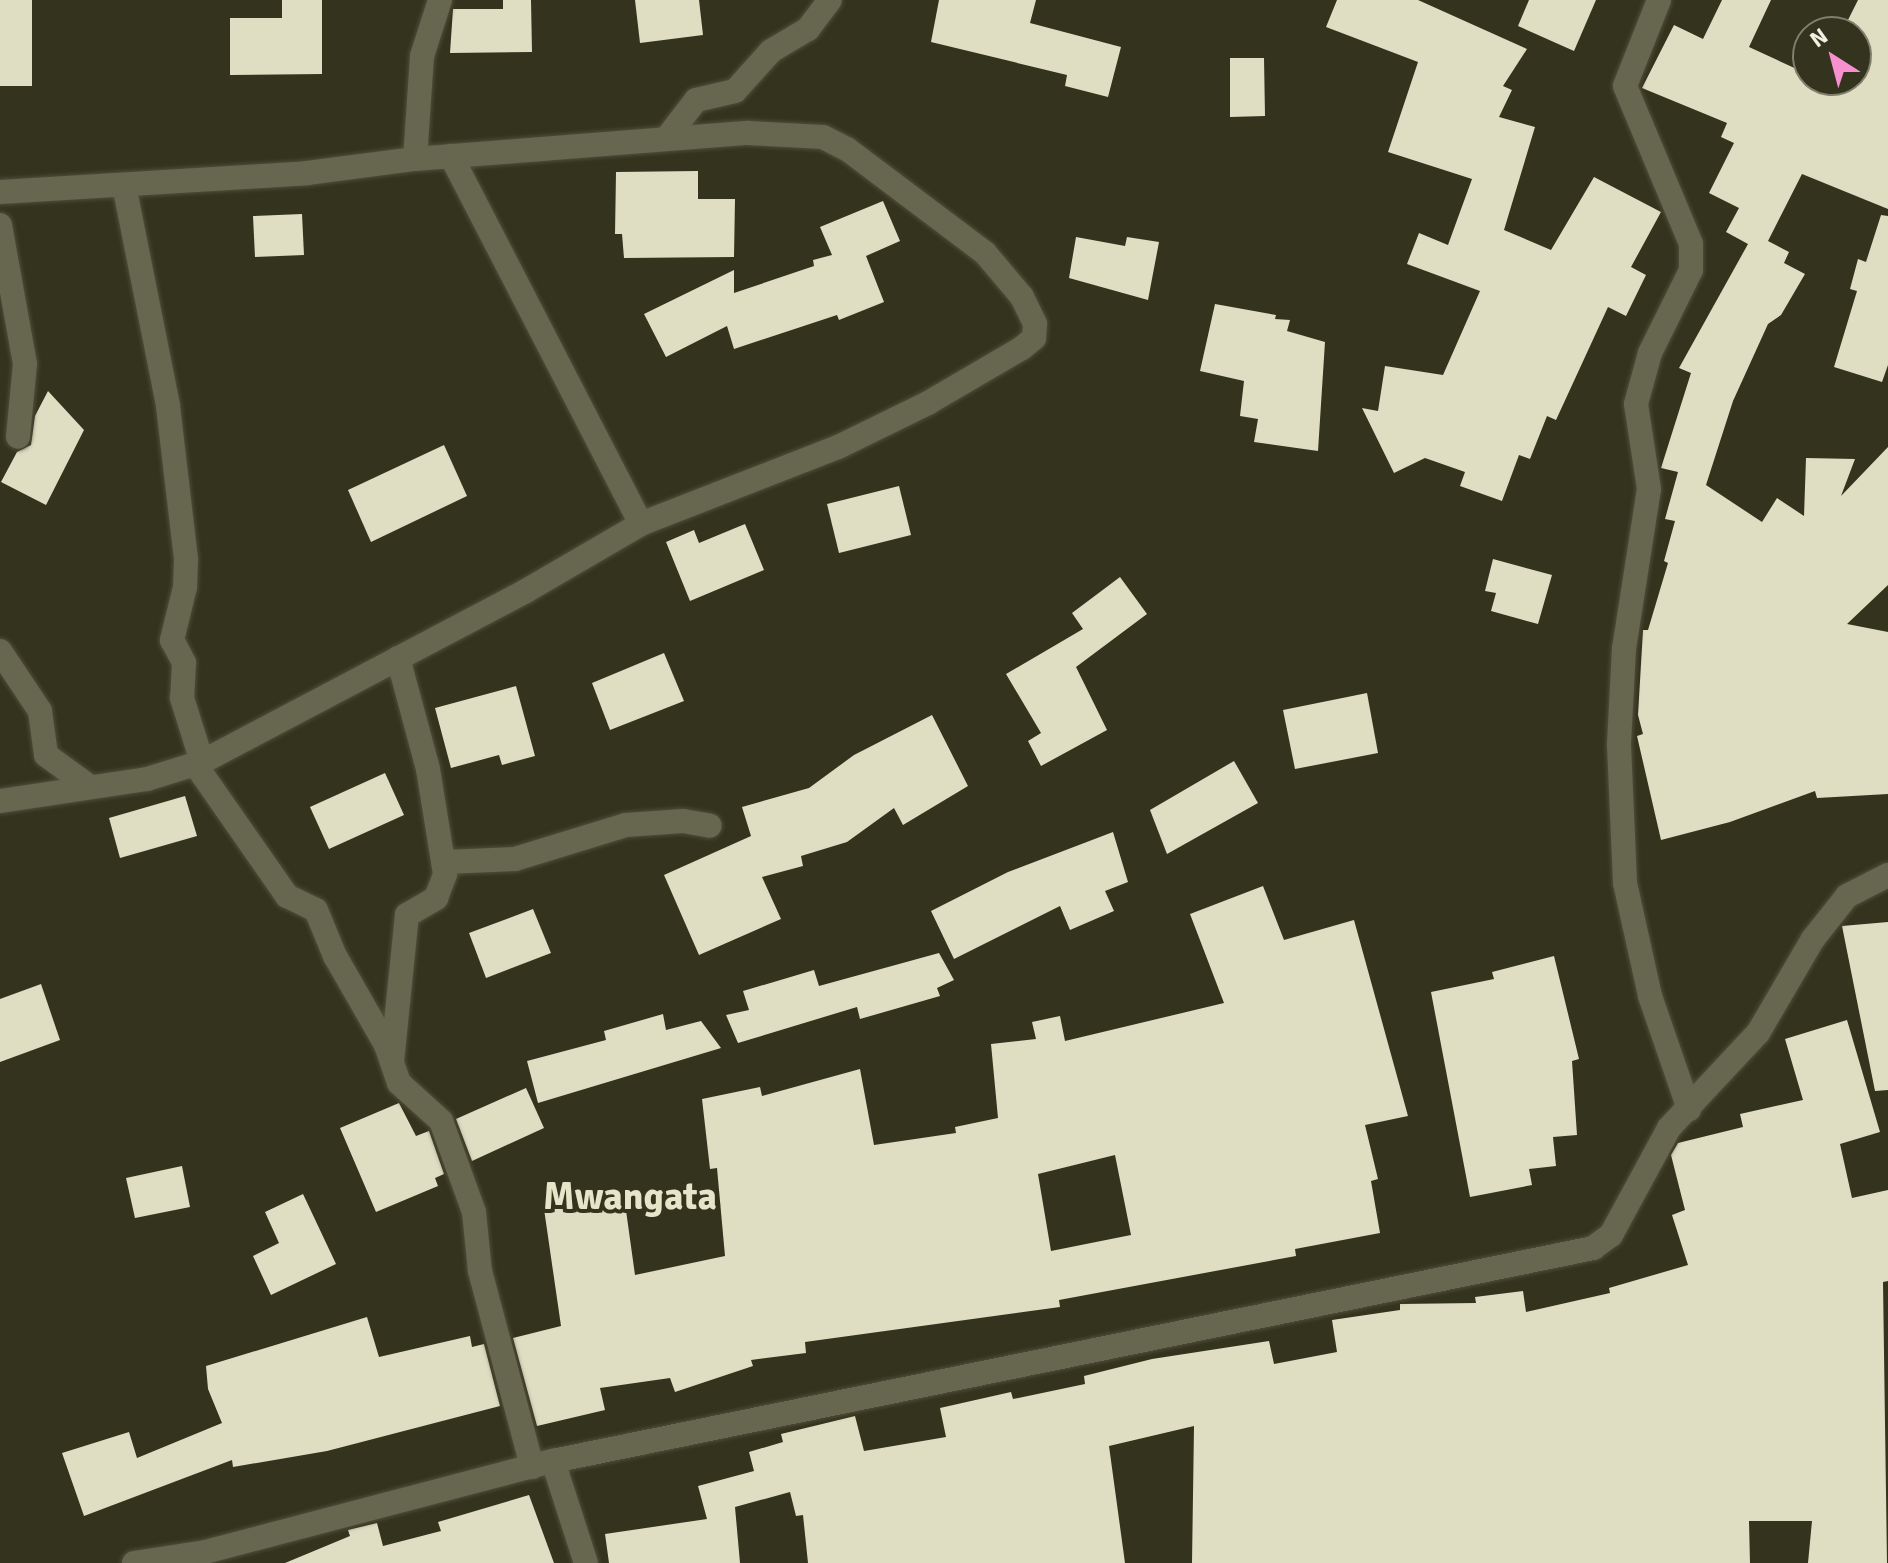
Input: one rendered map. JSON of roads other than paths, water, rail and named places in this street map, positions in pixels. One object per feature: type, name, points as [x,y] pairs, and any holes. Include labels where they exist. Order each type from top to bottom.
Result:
[{"type":"street","points":[[415,159],[420,69],[440,0]]},
{"type":"street","points":[[666,139],[696,100],[735,91],[771,51],[808,29],[830,0]]},
{"type":"street","points":[[1659,0],[1625,86],[1691,244],[1691,270],[1650,353],[1636,404],[1649,489],[1624,648],[1619,745],[1625,883],[1650,996],[1689,1109]]},
{"type":"street","points":[[0,192],[307,173],[415,159],[666,139],[799,134],[823,137],[847,149],[985,253],[1022,297],[1035,324],[1034,338],[928,403],[838,447],[641,524],[398,658],[198,763],[90,787],[0,801]]},
{"type":"street","points":[[451,156],[641,524]]},
{"type":"street","points":[[124,185],[168,406],[186,559],[185,587],[172,640],[184,663],[182,698],[198,763],[287,896],[316,910],[399,1083],[441,1121],[474,1212],[480,1271],[542,1464],[586,1563]]},
{"type":"street","points":[[0,225],[25,364],[18,437]]},
{"type":"street","points":[[0,651],[40,711],[46,755],[90,787]]},
{"type":"street","points":[[391,1064],[407,915],[436,898],[446,862],[398,658]]},
{"type":"street","points":[[446,862],[515,859],[626,825],[683,821],[710,826]]},
{"type":"street","points":[[134,1563],[205,1552],[542,1464],[1593,1248],[1611,1235],[1653,1151],[1758,1033],[1813,939],[1847,896],[1888,875]]},
{"type":"district","name":"Mwangata","points":[[630,1197]]}]
